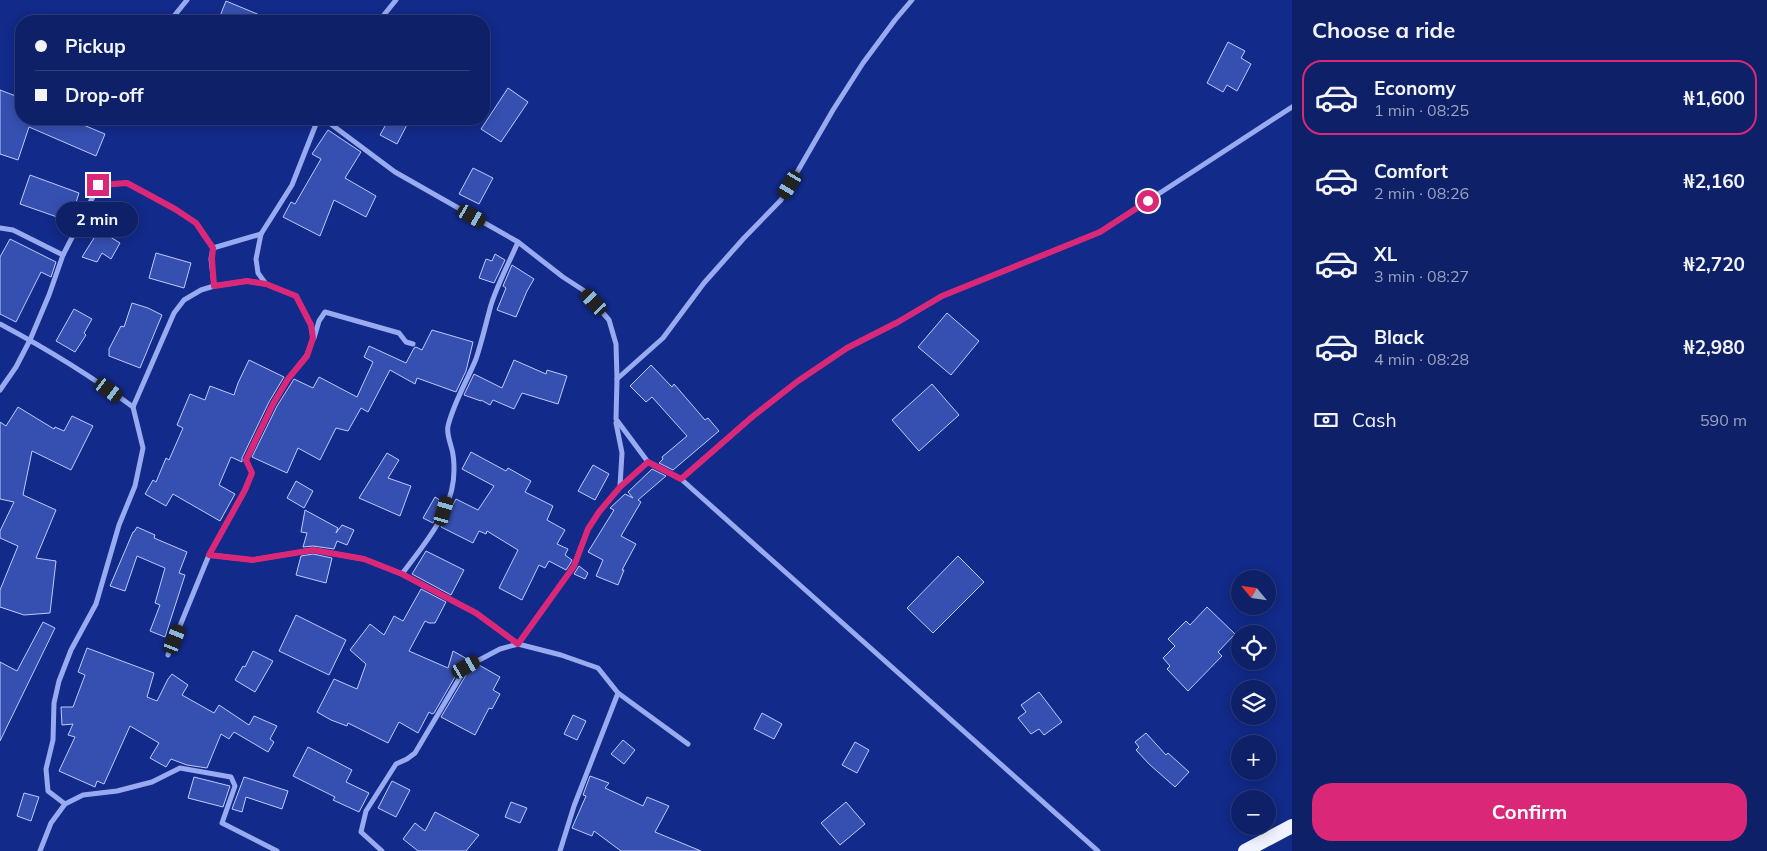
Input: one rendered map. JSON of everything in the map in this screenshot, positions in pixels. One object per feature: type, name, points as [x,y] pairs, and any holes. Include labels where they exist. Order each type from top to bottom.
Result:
[{"type":"highway","points":[[1246,851],[1292,826]]},
{"type":"street","points":[[175,15],[187,0]]},
{"type":"street","points":[[384,15],[396,0]]},
{"type":"street","points":[[617,379],[663,338],[704,283],[781,200],[833,110],[863,63],[912,0]]},
{"type":"street","points":[[681,479],[752,417],[798,381],[847,348],[898,322],[942,296],[1100,232],[1292,107]]},
{"type":"street","points":[[266,284],[258,273],[256,259],[262,234],[292,185],[316,125]]},
{"type":"street","points":[[332,125],[395,172],[518,242],[583,290],[609,320],[616,344],[616,419],[622,453],[620,487]]},
{"type":"street","points":[[0,390],[16,367],[30,340],[63,255],[98,185],[127,183],[175,209],[196,223],[213,248],[214,286]]},
{"type":"street","points":[[0,228],[13,230],[63,255]]},
{"type":"street","points":[[213,248],[262,234]]},
{"type":"street","points":[[402,574],[430,536],[444,511],[454,472],[448,428],[455,406],[483,339],[498,286],[518,242]]},
{"type":"street","points":[[65,804],[48,791],[46,769],[53,740],[54,704],[59,681],[71,650],[96,604],[119,526],[135,486],[143,448],[133,408],[174,312],[184,300],[214,286],[247,281],[266,284],[296,296],[311,325],[313,338]]},
{"type":"street","points":[[168,655],[209,555],[245,490],[252,473],[246,460],[269,412],[288,379],[307,356],[319,321],[325,312],[399,332],[406,342],[413,344]]},
{"type":"street","points":[[0,324],[97,381],[133,408]]},
{"type":"street","points":[[616,419],[648,462],[681,479],[1098,851]]},
{"type":"street","points":[[382,851],[361,832],[366,811],[396,764],[407,759],[415,752],[466,667],[500,649],[518,644],[574,566],[588,529],[599,512],[620,487],[648,462]]},
{"type":"street","points":[[209,555],[253,560],[313,550],[364,559],[402,574],[476,613],[518,644],[561,654],[598,668],[618,693],[688,744]]},
{"type":"street","points":[[560,851],[574,806],[618,693]]},
{"type":"street","points":[[40,851],[51,823],[65,804],[83,795],[117,791],[152,782],[180,768],[232,777],[236,786],[222,823],[277,851]]},
{"type":"building","points":[[226,1],[260,15],[220,15]]},
{"type":"building","points":[[1228,42],[1245,51],[1241,58],[1251,64],[1237,91],[1227,85],[1223,92],[1207,83]]},
{"type":"building","points":[[508,88],[528,102],[501,142],[481,129],[484,125],[490,125],[490,115]]},
{"type":"building","points":[[0,90],[15,96],[15,125],[83,125],[105,134],[96,156],[29,127],[18,160],[0,154]]},
{"type":"building","points":[[386,125],[407,125],[397,144],[380,135]]},
{"type":"building","points":[[328,130],[361,152],[345,178],[376,196],[366,217],[334,200],[320,236],[283,217],[291,202],[295,204],[321,159],[312,154]]},
{"type":"building","points":[[473,168],[493,178],[479,204],[459,194]]},
{"type":"building","points":[[30,175],[79,193],[72,215],[62,212],[60,218],[20,204]]},
{"type":"building","points":[[99,230],[120,243],[111,259],[102,253],[97,262],[82,257]]},
{"type":"building","points":[[10,239],[56,262],[51,277],[41,272],[16,322],[0,314],[0,257]]},
{"type":"building","points":[[156,253],[191,263],[184,288],[149,278]]},
{"type":"building","points":[[495,254],[505,260],[494,283],[479,278],[486,259],[492,261]]},
{"type":"building","points":[[512,265],[534,279],[516,317],[497,310],[506,288],[503,286]]},
{"type":"building","points":[[132,303],[162,315],[140,368],[109,356],[109,349],[121,326],[124,327]]},
{"type":"building","points":[[74,309],[92,319],[84,333],[86,335],[75,352],[56,341]]},
{"type":"building","points":[[947,313],[979,341],[951,375],[918,347]]},
{"type":"building","points":[[432,330],[473,342],[466,371],[456,392],[417,378],[415,384],[390,370],[368,412],[361,408],[348,431],[336,428],[320,460],[298,448],[287,473],[252,457],[277,406],[294,379],[313,388],[319,377],[357,397],[373,362],[364,357],[369,346],[406,363],[414,348],[422,350]]},
{"type":"building","points":[[249,360],[284,377],[269,402],[242,458],[242,462],[231,457],[219,485],[235,494],[220,521],[173,494],[166,506],[145,494],[153,480],[156,482],[166,458],[169,460],[183,428],[177,425],[190,394],[205,400],[210,386],[234,395]]},
{"type":"building","points":[[514,360],[546,374],[547,370],[567,376],[558,404],[522,393],[514,409],[493,400],[490,405],[464,395],[474,374],[502,388]]},
{"type":"building","points":[[651,365],[672,387],[674,384],[705,420],[708,418],[719,431],[673,470],[659,463],[663,459],[662,457],[687,436],[652,397],[646,402],[630,386]]},
{"type":"building","points":[[932,384],[959,415],[919,451],[892,420]]},
{"type":"building","points":[[18,407],[54,429],[55,427],[64,431],[72,416],[93,426],[71,470],[32,451],[23,495],[56,510],[36,558],[56,561],[50,613],[24,615],[0,607],[0,590],[18,546],[0,538],[0,531],[14,502],[0,499],[0,422],[6,426]]},
{"type":"building","points":[[471,452],[506,471],[508,468],[531,481],[525,492],[553,506],[547,520],[565,530],[557,544],[568,549],[565,555],[572,560],[570,564],[566,570],[549,561],[545,568],[539,565],[522,600],[499,588],[518,550],[487,531],[486,534],[479,531],[473,543],[441,527],[456,499],[478,510],[494,486],[462,469]]},
{"type":"building","points":[[387,453],[399,460],[388,478],[411,486],[400,516],[359,498]]},
{"type":"building","points":[[593,465],[609,474],[595,500],[578,491]]},
{"type":"building","points":[[652,469],[666,476],[638,500],[641,502],[621,536],[636,544],[622,570],[624,570],[618,585],[596,576],[603,560],[588,552],[614,510],[610,508],[625,494],[633,498],[628,492]]},
{"type":"building","points":[[296,481],[313,491],[304,508],[287,498]]},
{"type":"building","points":[[435,497],[443,502],[433,523],[423,518]]},
{"type":"building","points":[[305,510],[338,528],[336,533],[342,525],[354,530],[347,545],[337,541],[334,549],[313,546],[303,547],[307,533],[301,532]]},
{"type":"building","points":[[137,527],[155,535],[154,538],[187,552],[179,573],[185,575],[165,637],[150,631],[160,605],[155,603],[165,568],[137,556],[125,591],[110,586],[133,532]]},
{"type":"building","points":[[426,551],[464,570],[451,595],[412,574]]},
{"type":"building","points":[[313,554],[332,558],[326,583],[296,575],[301,556]]},
{"type":"building","points":[[958,556],[984,582],[933,633],[907,608]]},
{"type":"building","points":[[579,566],[588,573],[585,579],[574,574]]},
{"type":"building","points":[[421,589],[446,602],[435,623],[425,621],[409,651],[448,668],[453,651],[469,660],[462,665],[434,713],[429,712],[418,733],[399,722],[388,743],[348,723],[347,726],[317,712],[334,679],[357,689],[366,664],[350,650],[370,624],[384,635],[394,616],[403,621]]},
{"type":"building","points":[[1207,607],[1231,630],[1231,638],[1218,652],[1222,656],[1188,691],[1167,669],[1170,666],[1163,658],[1175,646],[1168,639],[1186,621],[1190,625]]},
{"type":"building","points":[[296,615],[346,640],[329,675],[279,651]]},
{"type":"building","points":[[43,622],[55,628],[0,741],[0,662],[17,671]]},
{"type":"building","points":[[87,648],[154,673],[147,697],[157,701],[172,674],[188,685],[182,695],[214,713],[219,705],[249,725],[254,716],[277,726],[270,739],[274,742],[268,752],[234,732],[229,739],[221,734],[207,768],[187,765],[171,759],[166,767],[150,758],[159,743],[130,726],[104,784],[97,781],[95,787],[59,771],[75,737],[68,735],[73,724],[62,725],[61,707],[73,707],[85,675],[78,672]]},
{"type":"building","points":[[253,651],[273,661],[255,692],[235,680],[243,666],[245,667]]},
{"type":"building","points":[[479,665],[500,677],[493,690],[500,694],[492,709],[489,708],[475,735],[441,717],[469,670]]},
{"type":"building","points":[[1039,692],[1062,722],[1044,735],[1039,729],[1031,734],[1018,718],[1026,712],[1021,705]]},
{"type":"building","points":[[762,713],[782,724],[774,739],[754,729]]},
{"type":"building","points":[[573,715],[586,721],[577,740],[564,734]]},
{"type":"building","points":[[1146,733],[1166,755],[1168,753],[1189,772],[1175,787],[1136,750],[1139,747],[1135,742]]},
{"type":"building","points":[[623,740],[635,750],[624,764],[611,754]]},
{"type":"building","points":[[855,742],[869,750],[857,773],[842,765]]},
{"type":"building","points":[[308,747],[352,770],[346,782],[369,793],[359,812],[333,800],[335,797],[293,776]]},
{"type":"building","points":[[590,776],[609,783],[605,788],[643,806],[647,797],[669,806],[655,832],[701,851],[621,851],[594,831],[592,836],[572,828],[586,796],[583,795]]},
{"type":"building","points":[[194,777],[230,786],[223,807],[188,798]]},
{"type":"building","points":[[244,777],[288,791],[282,809],[246,797],[242,812],[232,809]]},
{"type":"building","points":[[392,781],[410,790],[396,817],[378,808]]},
{"type":"building","points":[[24,793],[39,797],[31,821],[17,816]]},
{"type":"building","points":[[511,802],[527,808],[520,823],[505,817]]},
{"type":"building","points":[[846,802],[865,824],[840,845],[821,823]]},
{"type":"building","points":[[435,812],[479,835],[466,851],[418,851],[403,839],[415,823],[425,831]]},
{"type":"route","points":[[98,185],[127,183],[175,209],[196,223],[213,248],[214,286],[247,281],[266,284],[296,296],[311,325],[313,338],[307,356],[288,379],[273,404],[246,460],[252,473],[245,490],[209,555],[253,560],[313,550],[364,559],[402,574],[476,613],[518,644],[536,622],[574,566],[588,529],[599,512],[620,487],[648,462],[681,479],[752,417],[798,381],[847,348],[898,322],[942,296],[1100,232],[1148,201]]}]
